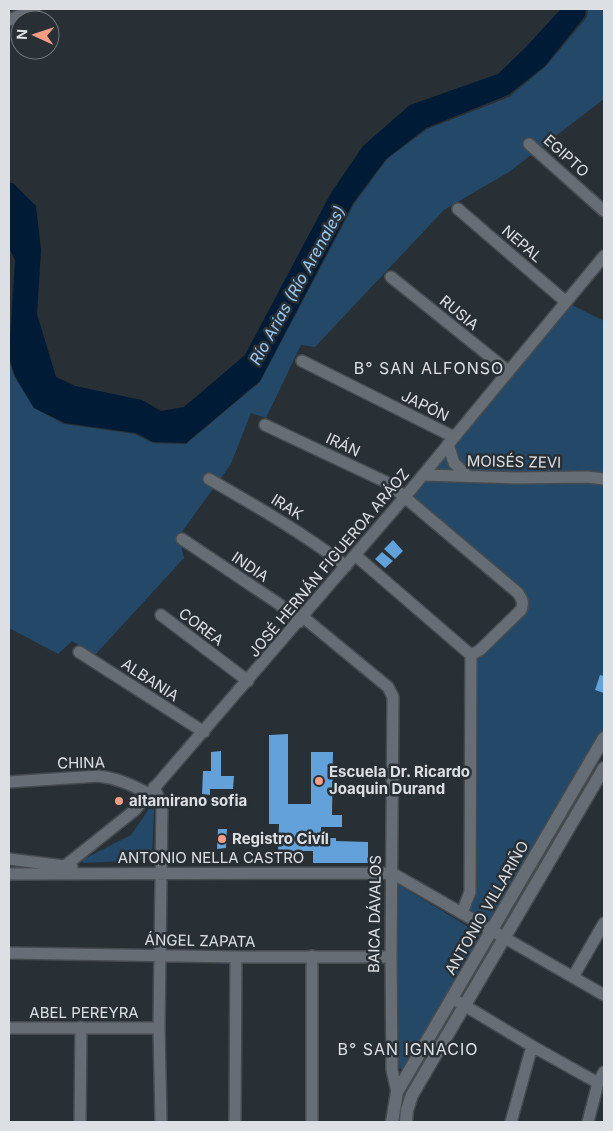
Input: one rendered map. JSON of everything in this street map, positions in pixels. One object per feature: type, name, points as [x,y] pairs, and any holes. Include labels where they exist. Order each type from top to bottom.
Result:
[{"type":"street","points":[[9,20],[36,9]]},
{"type":"street","name":"EGIPTO","points":[[529,144],[604,211]]},
{"type":"street","name":"NEPAL","points":[[458,209],[566,302]]},
{"type":"street","name":"JOSÉ HERNÁN FIGUEROA ARÁOZ","points":[[63,870],[136,810],[424,475],[604,256]]},
{"type":"street","name":"RUSIA","points":[[391,277],[508,371]]},
{"type":"street","name":"JAPÓN","points":[[302,361],[451,440]]},
{"type":"street","name":"IRÁN","points":[[265,425],[388,482],[404,498],[518,593],[522,598],[523,605],[521,610],[480,650],[471,655]]},
{"type":"street","points":[[451,440],[454,463],[468,476]]},
{"type":"street","name":"MOISÉS ZEVI","points":[[424,475],[516,478],[587,477],[604,479]]},
{"type":"street","name":"IRAK","points":[[209,479],[278,518],[346,566]]},
{"type":"street","name":"INDIA","points":[[182,539],[279,604],[388,688],[393,704]]},
{"type":"street","points":[[355,555],[471,655],[470,892],[462,913]]},
{"type":"street","name":"COREA","points":[[160,614],[248,681]]},
{"type":"street","name":"ALBANIA","points":[[79,652],[204,732]]},
{"type":"street","name":"BAICA DÁVALOS","points":[[392,1122],[397,1092],[392,1070],[393,704]]},
{"type":"street","name":"ANTONIO VILLARIÑO","points":[[397,1092],[604,738]]},
{"type":"street","name":"ANTONIO VILLARIÑO","points":[[406,1122],[407,1110],[412,1095],[604,768]]},
{"type":"street","name":"CHINA","points":[[9,782],[103,776],[115,778],[152,791]]},
{"type":"street","points":[[152,791],[162,806],[159,1028],[160,1122]]},
{"type":"street","name":"ANTONIO NELLA CASTRO","points":[[9,860],[91,873],[392,873]]},
{"type":"street","name":"ANTONIO NELLA CASTRO","points":[[9,874],[63,870]]},
{"type":"street","points":[[392,873],[604,995]]},
{"type":"street","points":[[573,977],[604,923]]},
{"type":"street","name":"ÁNGEL ZAPATA","points":[[9,953],[236,957],[391,957]]},
{"type":"street","points":[[312,956],[312,1122]]},
{"type":"street","points":[[235,1122],[236,957]]},
{"type":"street","points":[[453,998],[598,1083]]},
{"type":"street","points":[[80,1122],[81,1027]]},
{"type":"street","name":"ABEL PEREYRA","points":[[9,1028],[159,1028]]},
{"type":"street","points":[[511,1122],[532,1046]]},
{"type":"street","points":[[588,1122],[598,1083],[604,1072]]},
{"type":"shaded area","points":[[588,9],[604,9],[604,99],[509,172],[444,210],[315,347],[301,345],[266,418],[251,413],[231,464],[179,536],[184,558],[95,655],[72,641],[58,654],[9,628],[9,361],[14,376],[34,408],[64,424],[135,434],[153,443],[186,444],[260,382],[354,204],[387,159],[427,129],[509,97],[546,66],[587,17]]},
{"type":"shaded area","points":[[566,302],[604,321],[604,739],[493,930],[462,913],[470,892],[471,655],[523,605],[404,498]]},
{"type":"shaded area","points":[[154,808],[152,860],[83,863],[82,860],[131,835],[149,809]]},
{"type":"shaded area","points":[[396,883],[482,935],[404,1070],[395,1067]]},
{"type":"water","name":"Río Arias (Río Arenales)","points":[[561,9],[586,9],[585,16],[545,66],[508,95],[426,128],[386,159],[353,203],[260,381],[186,443],[153,442],[136,433],[65,423],[34,408],[15,376],[9,357],[15,260],[9,248],[9,183],[13,183],[36,206],[41,250],[37,314],[56,377],[75,386],[142,400],[161,411],[184,407],[245,355],[331,193],[363,146],[410,105],[498,74]]},
{"type":"building","points":[[393,540],[403,551],[395,559],[384,549]]},
{"type":"building","points":[[382,552],[393,561],[385,568],[375,559]]},
{"type":"building","points":[[600,675],[604,676],[604,693],[595,690]]},
{"type":"building","points":[[288,734],[288,804],[311,804],[311,752],[333,752],[332,815],[342,815],[342,827],[321,827],[321,838],[336,838],[336,841],[368,842],[368,863],[313,863],[313,851],[278,851],[279,824],[269,824],[269,735]]},
{"type":"building","points":[[221,751],[221,776],[234,776],[233,789],[210,789],[210,795],[202,794],[203,771],[211,771],[211,752]]},
{"type":"building","name":"Registro Civíl","points":[[218,829],[227,829],[226,848],[217,849]]},
{"type":"place","name":"Escuela Dr. Ricardo Joaquin Durand","points":[[319,781]]},
{"type":"place","name":"altamirano sofia","points":[[119,801]]},
{"type":"place","name":"Registro Civíl","points":[[222,839]]},
{"type":"district","name":"B° SAN ALFONSO","points":[[429,368]]},
{"type":"district","name":"B° SAN IGNACIO","points":[[408,1049]]}]
